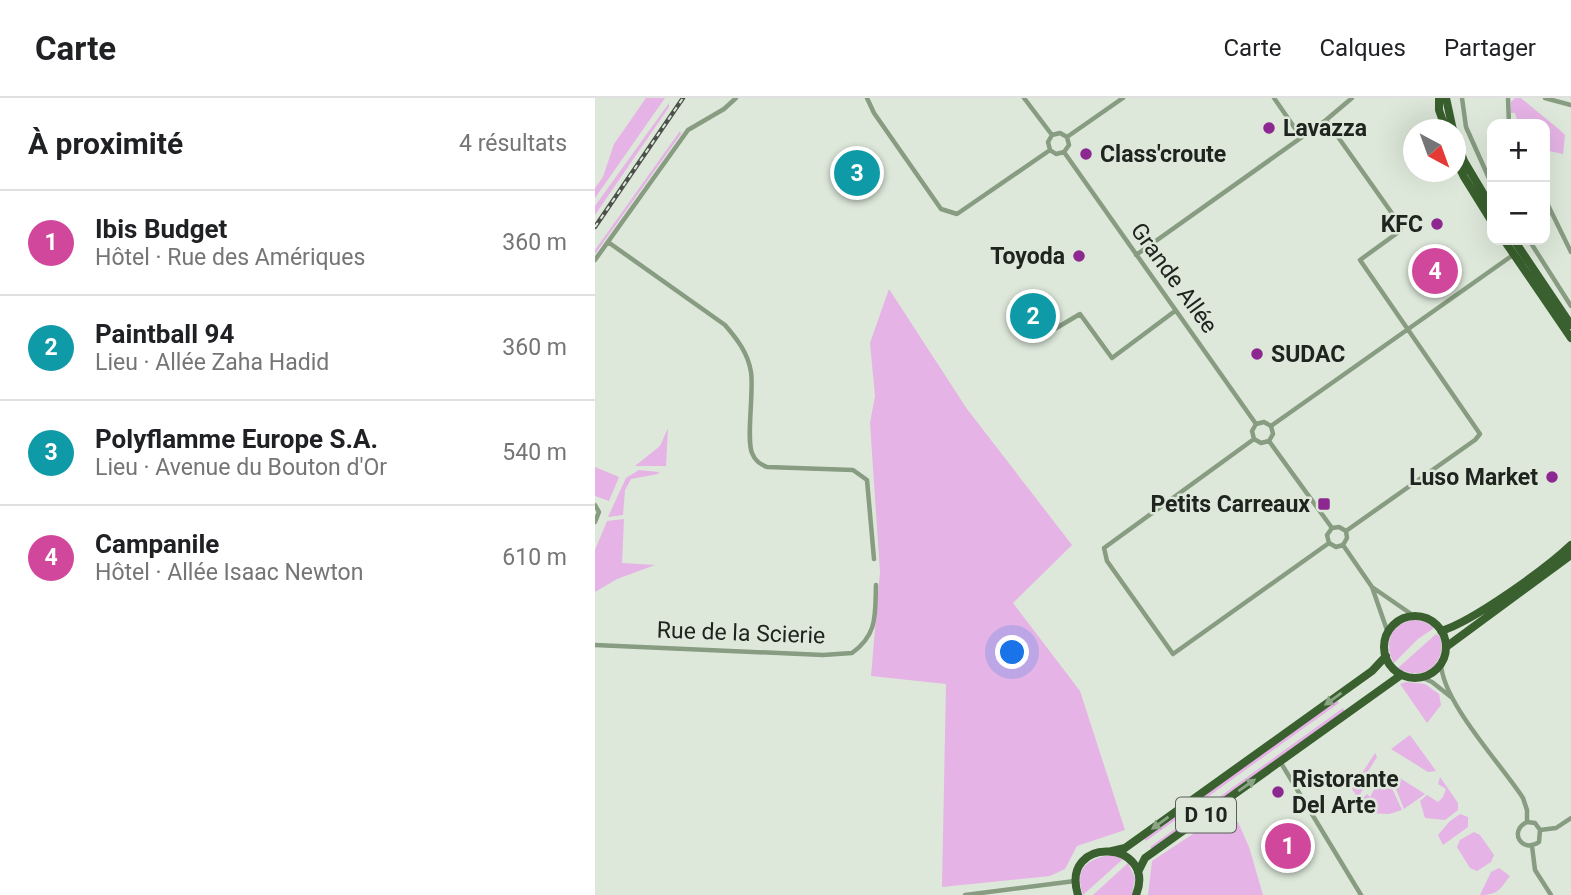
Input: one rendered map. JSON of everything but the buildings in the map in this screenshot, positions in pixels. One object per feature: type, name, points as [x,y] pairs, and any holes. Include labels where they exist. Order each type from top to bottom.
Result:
[{"type":"main road","points":[[1439,98],[1442,119]]},
{"type":"main road","points":[[1446,98],[1451,119]]},
{"type":"main road","points":[[1466,163],[1487,199]]},
{"type":"main road","points":[[1466,180],[1487,214]]},
{"type":"main road","points":[[1508,245],[1571,338]]},
{"type":"main road","points":[[1517,245],[1571,324]]},
{"type":"main road","points":[[1441,631],[1456,626],[1499,598],[1571,545]]},
{"type":"main road","points":[[1446,647],[1571,555]]},
{"type":"main road","points":[[1414,616],[1433,622],[1441,631],[1446,647],[1441,664],[1435,670],[1421,677],[1401,675],[1393,668],[1384,648],[1388,633],[1402,619],[1414,616]]},
{"type":"main road","name":"D 10","points":[[1112,850],[1125,848],[1372,671],[1386,656]]},
{"type":"main road","name":"D 10","points":[[1138,872],[1145,858],[1401,675]]},
{"type":"main road","points":[[1078,895],[1075,881],[1081,864],[1090,855],[1112,850],[1129,858],[1138,872],[1136,895]]},
{"type":"street","points":[[595,260],[688,130],[724,109],[736,98]]},
{"type":"street","points":[[867,98],[874,113],[941,209],[957,214],[1050,150]]},
{"type":"street","points":[[1024,98],[1052,135]]},
{"type":"street","points":[[1067,137],[1123,98]]},
{"type":"street","points":[[1274,98],[1301,137]]},
{"type":"street","points":[[1136,255],[1326,120],[1352,98]]},
{"type":"street","points":[[1462,98],[1466,127],[1491,182]]},
{"type":"street","points":[[1508,98],[1509,119]]},
{"type":"street","points":[[1545,98],[1561,100],[1571,105]]},
{"type":"street","points":[[1326,120],[1401,226],[1400,231],[1360,260],[1480,434],[1346,531]]},
{"type":"street","points":[[1060,133],[1067,137],[1069,145],[1064,152],[1056,154],[1050,150],[1048,142],[1052,135],[1060,133]]},
{"type":"street","name":"Grande Allée","points":[[1064,152],[1256,424]]},
{"type":"street","points":[[1550,210],[1571,252]]},
{"type":"street","points":[[608,242],[725,325],[739,341],[751,372],[750,450],[755,459],[767,467],[853,470],[867,480],[874,559]]},
{"type":"street","points":[[1532,245],[1571,306]]},
{"type":"street","points":[[1271,426],[1514,254]]},
{"type":"street","points":[[1053,330],[1080,314],[1112,358],[1175,311]]},
{"type":"street","points":[[1264,422],[1271,426],[1273,435],[1269,442],[1261,443],[1254,439],[1252,431],[1256,424],[1264,422]]},
{"type":"street","points":[[1254,439],[1104,548],[1107,561],[1173,654],[1329,542]]},
{"type":"street","points":[[1269,442],[1332,528]]},
{"type":"street","points":[[595,505],[599,512],[595,522]]},
{"type":"street","points":[[1339,527],[1346,531],[1347,538],[1343,545],[1336,547],[1329,542],[1327,535],[1332,528],[1339,527]]},
{"type":"street","points":[[1343,545],[1372,587],[1388,633]]},
{"type":"street","name":"Rue de la Scierie","points":[[595,645],[823,655],[852,653],[871,634],[876,585]]},
{"type":"street","points":[[1372,587],[1414,616]]},
{"type":"street","points":[[1441,664],[1442,675],[1451,697],[1523,798],[1527,822]]},
{"type":"street","points":[[1421,677],[1451,697]]},
{"type":"street","points":[[1281,763],[1361,895]]},
{"type":"street","points":[[1540,830],[1556,828],[1571,818]]},
{"type":"street","points":[[1527,822],[1535,823],[1540,830],[1541,838],[1532,846],[1521,843],[1517,836],[1520,826],[1527,822]]},
{"type":"street","points":[[1532,846],[1535,870],[1551,895]]},
{"type":"street","points":[[965,895],[1075,881]]},
{"type":"shaded area","points":[[646,98],[665,98],[595,198],[595,188],[603,177],[614,144]]},
{"type":"shaded area","points":[[1515,98],[1521,98],[1546,119],[1517,119],[1515,113],[1511,113],[1511,102]]},
{"type":"shaded area","points":[[669,103],[669,107],[595,215],[595,206]]},
{"type":"shaded area","points":[[1550,122],[1565,135],[1563,154],[1550,151]]},
{"type":"shaded area","points":[[680,131],[681,134],[595,254],[595,250]]},
{"type":"shaded area","points":[[889,289],[967,409],[1072,545],[1013,603],[1080,691],[1125,830],[1077,846],[1065,869],[1050,876],[942,887],[946,684],[871,676],[880,572],[870,423],[875,396],[870,343]]},
{"type":"shaded area","points":[[668,428],[666,466],[635,466],[660,446]]},
{"type":"shaded area","points":[[595,467],[619,477],[609,501],[595,496]]},
{"type":"shaded area","points":[[639,470],[659,472],[631,479],[625,490],[623,515],[608,517],[626,478]]},
{"type":"shaded area","points":[[624,519],[622,563],[655,565],[617,579],[595,592],[595,550],[607,521]]},
{"type":"shaded area","points":[[1414,620],[1425,622],[1434,628],[1418,639],[1394,663],[1389,649],[1391,636],[1400,625]]},
{"type":"shaded area","points":[[1436,634],[1440,637],[1440,655],[1431,668],[1416,673],[1398,668]]},
{"type":"shaded area","points":[[1400,684],[1425,684],[1439,694],[1441,705],[1427,723]]},
{"type":"shaded area","points":[[1337,700],[1339,703],[1146,841],[1144,838]]},
{"type":"shaded area","points":[[1343,708],[1345,712],[1152,849],[1150,847]]},
{"type":"shaded area","points":[[1410,735],[1436,771],[1428,772],[1391,749]]},
{"type":"shaded area","points":[[1375,753],[1377,757],[1360,784],[1363,789],[1358,798],[1352,789]]},
{"type":"shaded area","points":[[1388,769],[1389,771],[1425,794],[1404,809]]},
{"type":"shaded area","points":[[1384,771],[1402,810],[1389,814],[1369,813],[1360,801],[1367,794],[1370,797]]},
{"type":"shaded area","points":[[1440,777],[1458,803],[1458,810],[1445,820],[1425,818],[1420,801],[1427,795],[1438,802],[1443,797],[1446,789],[1438,784]]},
{"type":"shaded area","points":[[1460,814],[1468,817],[1468,827],[1443,845],[1438,835]]},
{"type":"shaded area","points":[[1217,818],[1238,822],[1249,847],[1263,895],[1148,895],[1152,861]]},
{"type":"shaded area","points":[[1474,832],[1480,835],[1494,855],[1491,862],[1477,871],[1470,868],[1457,847],[1460,840]]},
{"type":"shaded area","points":[[1112,855],[1123,859],[1083,895],[1080,878],[1085,866],[1096,859]]},
{"type":"shaded area","points":[[1128,863],[1135,878],[1132,895],[1093,895]]},
{"type":"shaded area","points":[[1499,868],[1510,876],[1498,890],[1480,895],[1491,872]]},
{"type":"railway","points":[[595,227],[683,98]]},
{"type":"place","name":"Lavazza","points":[[1269,128]]},
{"type":"place","name":"Class'croute","points":[[1086,154]]},
{"type":"place","name":"Polyflamme Europe S.A.","points":[[857,173]]},
{"type":"place","name":"KFC","points":[[1437,224]]},
{"type":"place","name":"Toyoda","points":[[1079,256]]},
{"type":"place","name":"Campanile","points":[[1435,271]]},
{"type":"place","name":"Paintball 94","points":[[1033,316]]},
{"type":"place","name":"SUDAC","points":[[1257,354]]},
{"type":"place","name":"Luso Market","points":[[1552,477]]},
{"type":"place","name":"Petits Carreaux","points":[[1324,504]]},
{"type":"place","name":"Ristorante Del Arte","points":[[1278,792]]},
{"type":"place","name":"Ibis Budget","points":[[1288,846]]}]
